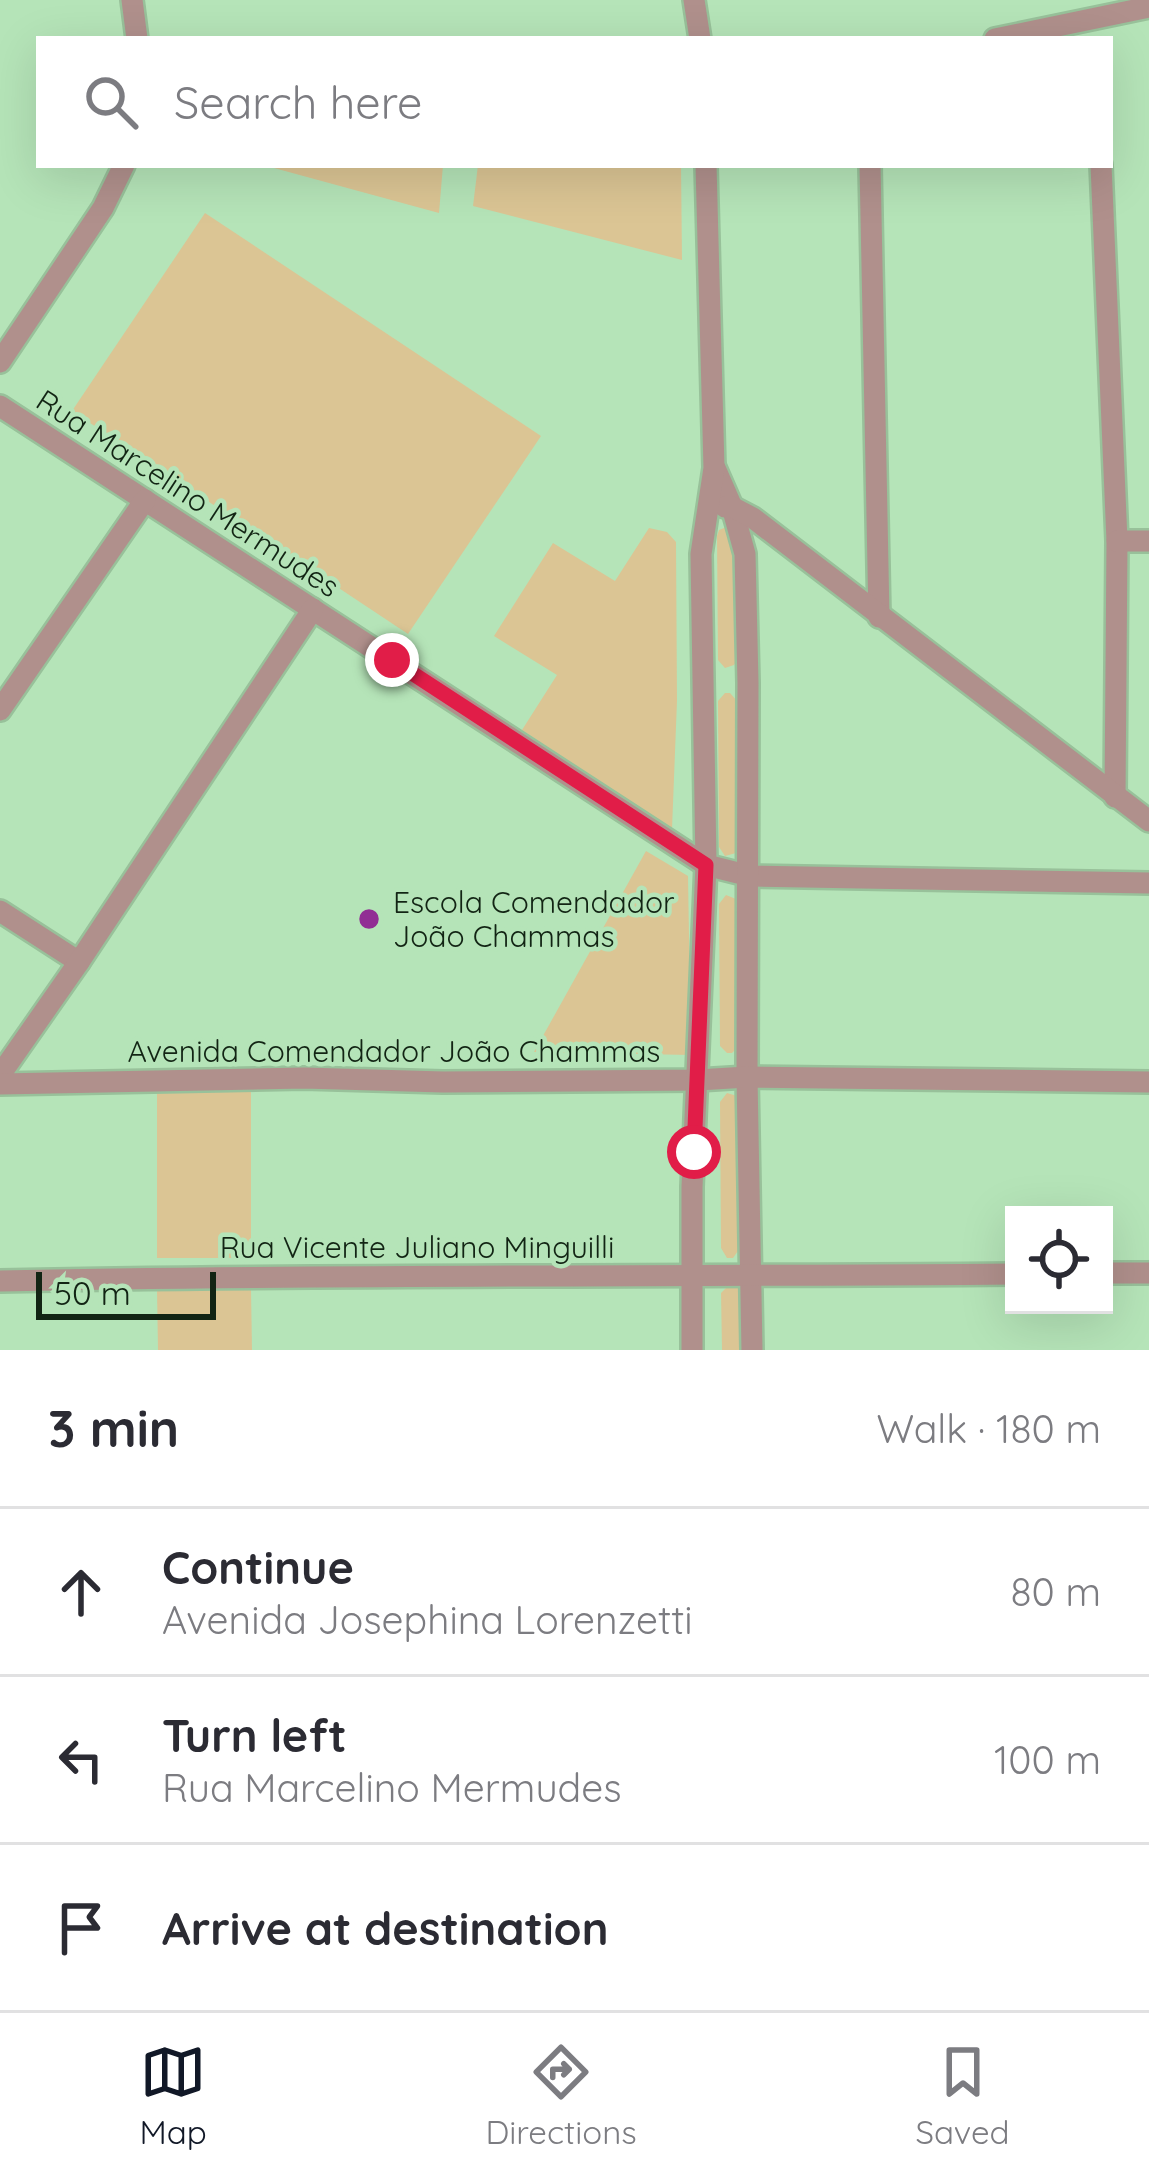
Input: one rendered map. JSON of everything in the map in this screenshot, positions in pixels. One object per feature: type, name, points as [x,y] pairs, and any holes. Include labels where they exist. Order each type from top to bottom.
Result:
[{"type":"street","points":[[132,0],[137,36]]},
{"type":"street","points":[[694,0],[700,36]]},
{"type":"street","points":[[1022,36],[1095,28],[1149,7]]},
{"type":"street","points":[[0,362],[103,208],[123,168]]},
{"type":"street","points":[[692,1350],[690,1277],[706,865],[701,554],[714,468],[706,168]]},
{"type":"street","points":[[870,168],[879,616]]},
{"type":"street","points":[[1101,168],[1117,541],[1115,797]]},
{"type":"street","name":"Rua Marcelino Mermudes","points":[[0,406],[706,865],[750,876],[1149,883]]},
{"type":"street","points":[[714,468],[732,507],[745,554],[752,1350]]},
{"type":"street","points":[[0,710],[145,500]]},
{"type":"street","points":[[706,508],[732,507],[753,518],[1149,821]]},
{"type":"street","points":[[1117,541],[1149,541]]},
{"type":"street","points":[[0,1080],[313,609]]},
{"type":"street","points":[[705,684],[748,682]]},
{"type":"street","points":[[0,911],[79,962]]},
{"type":"street","name":"Avenida Comendador João Chammas","points":[[0,1080],[443,1082],[747,1077],[1149,1082]]},
{"type":"street","points":[[1113,1273],[1149,1273]]},
{"type":"street","name":"Rua Vicente Juliano Minguilli","points":[[0,1280],[1005,1274]]},
{"type":"shaded area","points":[[274,168],[443,168],[439,213]]},
{"type":"shaded area","points":[[478,168],[681,168],[682,260],[473,206]]},
{"type":"shaded area","points":[[205,213],[541,436],[408,634],[72,411]]},
{"type":"shaded area","points":[[729,526],[736,535],[737,660],[725,668],[718,660],[717,536]]},
{"type":"shaded area","points":[[649,528],[667,532],[676,542],[672,829],[522,730],[557,675],[494,636],[553,543],[615,581]]},
{"type":"shaded area","points":[[725,693],[737,701],[738,847],[736,853],[725,856],[719,847],[718,701]]},
{"type":"shaded area","points":[[646,851],[688,876],[691,1055],[534,1052]]},
{"type":"shaded area","points":[[726,895],[738,904],[739,1046],[732,1053],[720,1046],[719,904]]},
{"type":"shaded area","points":[[157,1091],[251,1091],[251,1258],[157,1258]]},
{"type":"shaded area","points":[[727,1093],[737,1096],[740,1248],[733,1258],[727,1258],[721,1248],[720,1102]]},
{"type":"shaded area","points":[[728,1286],[740,1293],[740,1350],[722,1350],[721,1293]]},
{"type":"shaded area","points":[[157,1290],[251,1290],[252,1350],[158,1350]]},
{"type":"place","name":"Escola Comendador João Chammas","points":[[369,919]]},
{"type":"route","points":[[392,660],[706,865],[694,1152]]}]
